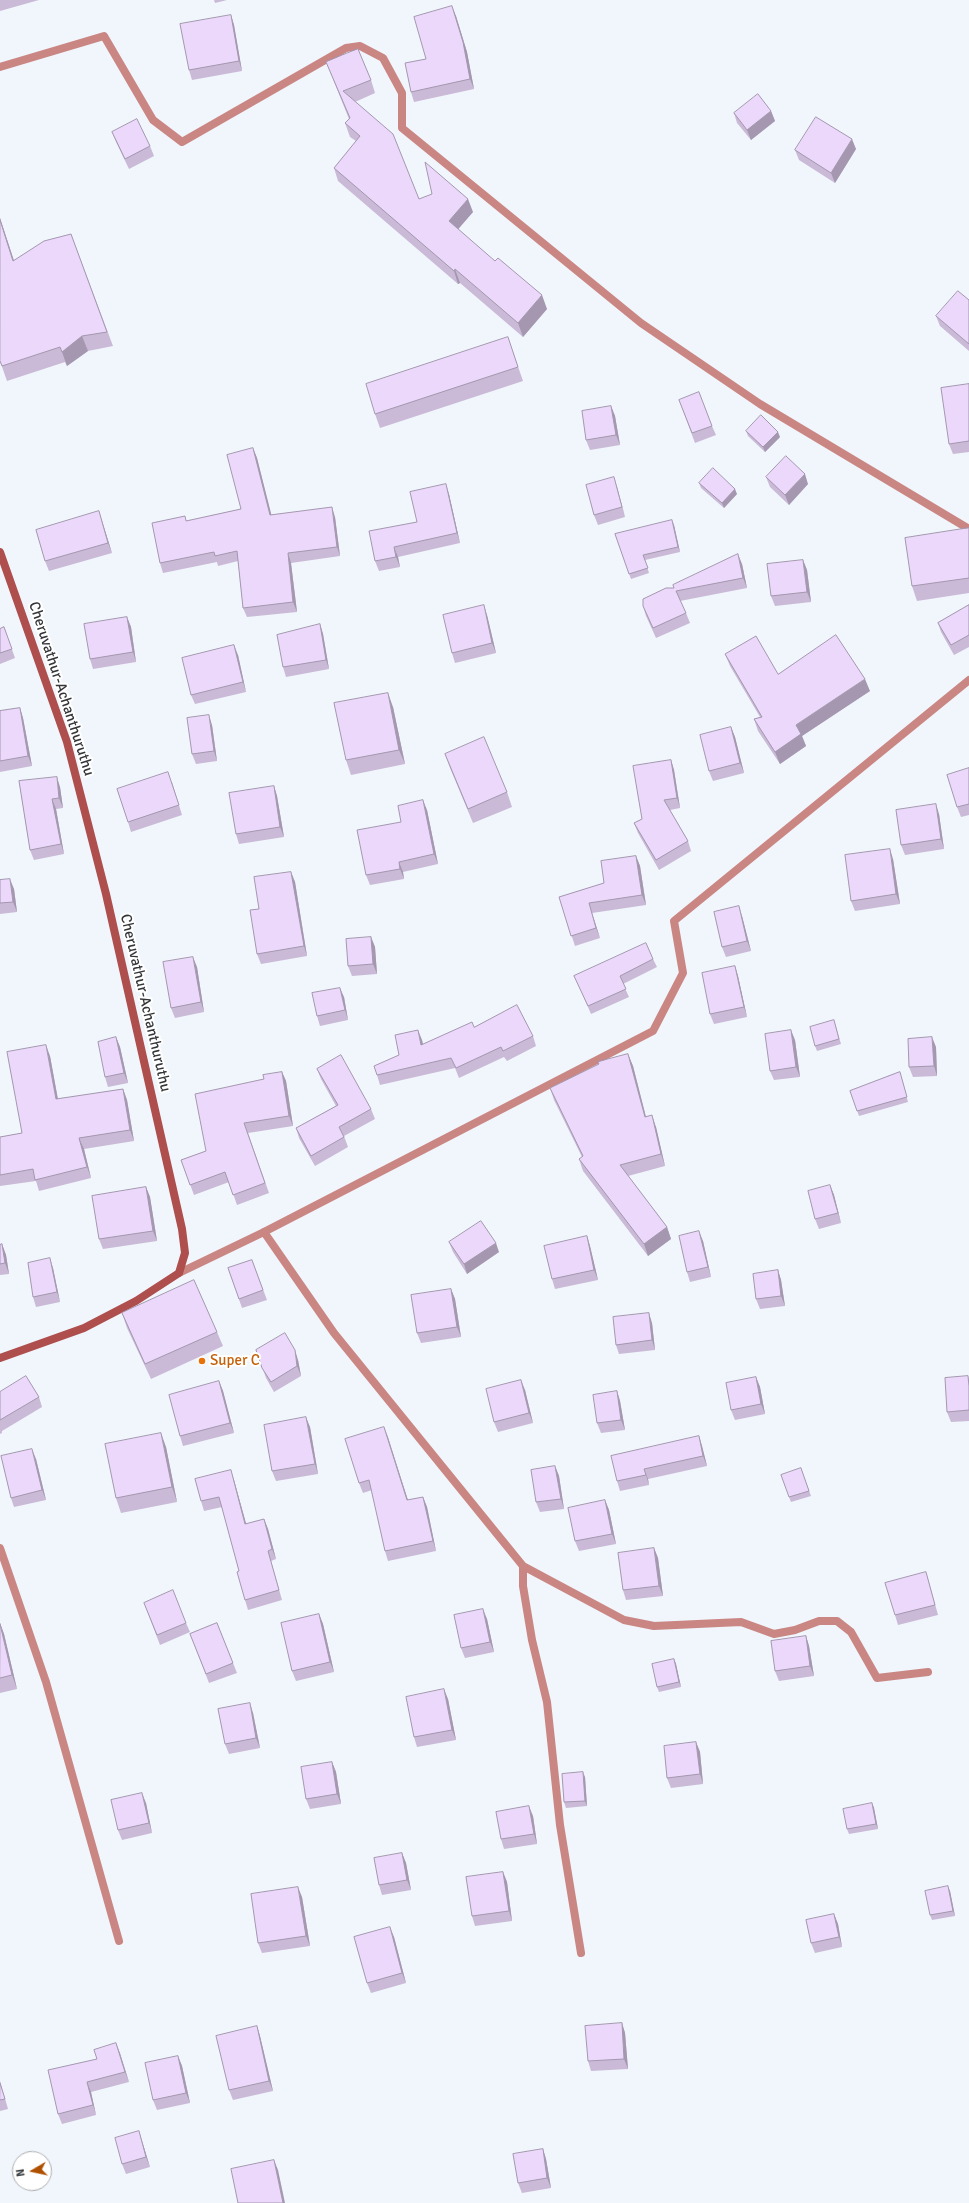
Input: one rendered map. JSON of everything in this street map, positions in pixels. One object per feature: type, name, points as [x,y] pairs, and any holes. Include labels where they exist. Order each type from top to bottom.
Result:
[{"type":"main road","name":"Cheruvathur-Achanthuruthu","points":[[0,552],[67,742],[106,894],[182,1229],[185,1253],[179,1273]]},
{"type":"main road","points":[[0,1358],[84,1328],[136,1301],[179,1273]]},
{"type":"street","points":[[0,67],[104,36],[153,120],[182,142],[346,48],[360,46],[383,58],[402,93],[402,128],[641,323],[760,404],[969,529]]},
{"type":"street","points":[[179,1273],[264,1232],[653,1032],[683,973],[674,921],[969,680]]},
{"type":"street","points":[[264,1232],[334,1333],[523,1566],[624,1620],[654,1626],[741,1622],[774,1634],[795,1630],[819,1621],[837,1621],[852,1632],[877,1678],[928,1672]]},
{"type":"street","points":[[0,1548],[46,1682],[119,1941]]},
{"type":"street","points":[[523,1566],[524,1586],[532,1640],[547,1702],[560,1825],[581,1952]]},
{"type":"building","points":[[452,6],[463,42],[470,79],[411,92],[405,63],[426,59],[414,17]]},
{"type":"building","points":[[231,15],[239,61],[189,70],[180,24]]},
{"type":"building","points":[[358,49],[371,80],[343,91],[393,134],[419,199],[432,194],[425,162],[468,199],[449,221],[495,261],[498,258],[542,295],[518,323],[455,269],[454,271],[334,168],[360,136],[345,123],[350,118],[326,62]]},
{"type":"building","points":[[758,94],[771,111],[747,130],[734,113]]},
{"type":"building","points":[[816,117],[852,139],[831,173],[795,150]]},
{"type":"building","points":[[137,119],[150,146],[125,159],[112,132]]},
{"type":"building","points":[[0,220],[13,261],[44,241],[71,234],[107,332],[82,336],[62,352],[60,347],[2,366],[0,361]]},
{"type":"building","points":[[958,291],[969,300],[969,344],[936,316]]},
{"type":"building","points":[[508,337],[518,367],[375,414],[366,384]]},
{"type":"building","points":[[969,384],[969,441],[949,444],[941,388]]},
{"type":"building","points":[[699,392],[712,426],[692,433],[679,400]]},
{"type":"building","points":[[611,406],[616,435],[586,440],[582,411]]},
{"type":"building","points":[[761,415],[778,432],[763,447],[746,431]]},
{"type":"building","points":[[253,448],[270,515],[332,507],[337,547],[288,553],[293,602],[243,608],[237,551],[215,556],[214,552],[160,563],[152,523],[185,516],[186,521],[241,509],[227,455]]},
{"type":"building","points":[[786,456],[805,474],[785,495],[766,477]]},
{"type":"building","points":[[713,468],[735,489],[722,503],[699,483]]},
{"type":"building","points":[[614,477],[622,507],[594,515],[586,485]]},
{"type":"building","points":[[446,484],[457,533],[394,547],[396,557],[375,561],[369,531],[417,522],[410,492]]},
{"type":"building","points":[[99,511],[108,543],[45,561],[36,530]]},
{"type":"building","points":[[672,520],[678,547],[643,555],[648,568],[629,574],[615,534]]},
{"type":"building","points":[[969,528],[969,578],[912,586],[905,538]]},
{"type":"building","points":[[738,554],[743,578],[676,591],[686,613],[653,628],[643,606],[643,599],[666,588],[674,588],[673,585]]},
{"type":"building","points":[[803,560],[807,592],[771,596],[767,564]]},
{"type":"building","points":[[484,605],[492,643],[452,653],[443,615]]},
{"type":"building","points":[[969,605],[969,635],[951,645],[938,623]]},
{"type":"building","points":[[127,617],[133,652],[90,659],[84,624]]},
{"type":"building","points":[[320,624],[326,660],[283,667],[277,635]]},
{"type":"building","points":[[4,627],[12,649],[0,653],[0,629]]},
{"type":"building","points":[[836,635],[865,679],[796,725],[801,734],[775,752],[754,719],[762,717],[725,654],[756,636],[778,674]]},
{"type":"building","points":[[234,645],[243,682],[191,695],[182,658]]},
{"type":"building","points":[[388,693],[399,750],[346,760],[334,703]]},
{"type":"building","points":[[20,708],[28,756],[0,761],[0,711]]},
{"type":"building","points":[[209,715],[214,751],[192,754],[187,718]]},
{"type":"building","points":[[731,727],[740,763],[709,771],[700,735]]},
{"type":"building","points":[[484,737],[507,792],[468,809],[445,754]]},
{"type":"building","points":[[671,760],[677,798],[664,800],[688,841],[656,860],[634,823],[642,819],[633,766]]},
{"type":"building","points":[[969,768],[969,804],[957,807],[947,775]]},
{"type":"building","points":[[168,772],[179,805],[128,822],[117,789]]},
{"type":"building","points":[[57,777],[59,798],[52,799],[61,844],[30,850],[19,781]]},
{"type":"building","points":[[274,786],[280,827],[236,834],[229,793]]},
{"type":"building","points":[[423,800],[434,854],[399,862],[400,869],[366,875],[357,830],[401,822],[398,806]]},
{"type":"building","points":[[936,804],[941,839],[901,845],[896,810]]},
{"type":"building","points":[[890,849],[896,894],[851,901],[845,855]]},
{"type":"building","points":[[636,856],[642,895],[589,903],[596,928],[571,936],[559,897],[604,883],[601,861]]},
{"type":"building","points":[[291,872],[304,946],[257,954],[250,910],[259,909],[254,877]]},
{"type":"building","points":[[10,879],[13,902],[0,903],[0,880]]},
{"type":"building","points":[[739,906],[747,941],[722,947],[714,912]]},
{"type":"building","points":[[371,937],[373,964],[348,966],[346,939]]},
{"type":"building","points":[[646,943],[653,959],[620,976],[626,989],[588,1006],[574,976]]},
{"type":"building","points":[[193,957],[201,1002],[171,1008],[163,962]]},
{"type":"building","points":[[735,966],[744,1007],[710,1014],[702,973]]},
{"type":"building","points":[[340,988],[345,1010],[317,1016],[312,993]]},
{"type":"building","points":[[517,1005],[533,1036],[503,1051],[501,1047],[456,1068],[451,1058],[377,1075],[374,1066],[399,1055],[395,1035],[418,1030],[421,1045],[472,1022],[474,1027]]},
{"type":"building","points":[[834,1020],[839,1039],[815,1046],[810,1027]]},
{"type":"building","points":[[791,1030],[796,1067],[770,1071],[765,1034]]},
{"type":"building","points":[[116,1037],[124,1073],[105,1077],[98,1042]]},
{"type":"building","points":[[932,1037],[934,1066],[909,1067],[908,1039]]},
{"type":"building","points":[[46,1045],[56,1099],[123,1089],[130,1130],[79,1138],[87,1167],[35,1180],[33,1169],[0,1175],[0,1137],[22,1133],[7,1052]]},
{"type":"building","points":[[628,1054],[645,1117],[652,1115],[661,1154],[620,1165],[667,1227],[644,1244],[579,1159],[583,1156],[550,1088],[599,1064],[598,1062]]},
{"type":"building","points":[[341,1055],[371,1109],[339,1127],[344,1137],[311,1156],[296,1128],[338,1105],[317,1069]]},
{"type":"building","points":[[282,1072],[289,1116],[244,1123],[265,1183],[233,1195],[225,1172],[190,1185],[181,1160],[206,1151],[195,1094],[264,1079],[263,1075]]},
{"type":"building","points":[[900,1072],[907,1097],[857,1111],[850,1091]]},
{"type":"building","points":[[830,1185],[838,1213],[815,1219],[808,1191]]},
{"type":"building","points":[[146,1187],[153,1231],[99,1239],[92,1196]]},
{"type":"building","points":[[481,1221],[496,1243],[464,1264],[449,1242]]},
{"type":"building","points":[[699,1231],[708,1267],[687,1272],[679,1236]]},
{"type":"building","points":[[587,1236],[594,1270],[552,1279],[544,1246]]},
{"type":"building","points":[[2,1244],[5,1263],[0,1264],[0,1245]]},
{"type":"building","points":[[50,1258],[57,1292],[33,1297],[28,1263]]},
{"type":"building","points":[[252,1260],[263,1290],[239,1299],[228,1268]]},
{"type":"building","points":[[778,1270],[781,1296],[756,1299],[753,1274]]},
{"type":"building","points":[[194,1280],[217,1332],[145,1364],[122,1313]]},
{"type":"building","points":[[451,1289],[457,1327],[417,1333],[411,1295]]},
{"type":"building","points":[[649,1313],[652,1340],[616,1345],[613,1317]]},
{"type":"building","points":[[285,1333],[295,1350],[297,1366],[271,1382],[262,1368],[256,1350]]},
{"type":"building","points":[[26,1376],[39,1397],[0,1420],[0,1392]]},
{"type":"building","points":[[968,1376],[969,1410],[947,1412],[945,1378]]},
{"type":"building","points":[[756,1377],[761,1404],[731,1410],[726,1383]]},
{"type":"building","points":[[521,1380],[529,1413],[494,1422],[486,1389]]},
{"type":"building","points":[[219,1381],[230,1423],[180,1436],[169,1395]]},
{"type":"building","points":[[617,1391],[621,1420],[597,1423],[593,1395]]},
{"type":"building","points":[[306,1417],[315,1464],[272,1471],[264,1425]]},
{"type":"building","points":[[384,1427],[407,1500],[423,1497],[433,1541],[385,1551],[369,1480],[359,1483],[345,1439]]},
{"type":"building","points":[[161,1433],[172,1487],[116,1498],[105,1444]]},
{"type":"building","points":[[699,1436],[703,1456],[644,1469],[646,1475],[617,1481],[611,1456]]},
{"type":"building","points":[[32,1449],[42,1490],[11,1498],[1,1456]]},
{"type":"building","points":[[555,1466],[561,1499],[536,1502],[531,1470]]},
{"type":"building","points":[[801,1468],[809,1491],[789,1497],[781,1475]]},
{"type":"building","points":[[231,1470],[245,1524],[264,1519],[272,1549],[268,1551],[279,1590],[245,1600],[237,1572],[239,1571],[219,1497],[201,1501],[195,1479]]},
{"type":"building","points":[[605,1500],[612,1534],[575,1541],[568,1508]]},
{"type":"building","points":[[654,1548],[659,1586],[623,1590],[618,1553]]},
{"type":"building","points":[[926,1572],[935,1605],[895,1615],[885,1583]]},
{"type":"building","points":[[173,1590],[186,1623],[157,1635],[144,1603]]},
{"type":"building","points":[[483,1609],[490,1642],[461,1648],[454,1615]]},
{"type":"building","points":[[319,1614],[330,1662],[292,1671],[281,1623]]},
{"type":"building","points":[[217,1623],[233,1663],[206,1674],[190,1634]]},
{"type":"building","points":[[0,1624],[12,1675],[0,1678]]},
{"type":"building","points":[[806,1636],[810,1666],[775,1671],[771,1641]]},
{"type":"building","points":[[674,1659],[679,1682],[657,1687],[652,1664]]},
{"type":"building","points":[[444,1689],[452,1730],[414,1737],[406,1697]]},
{"type":"building","points":[[250,1703],[256,1738],[225,1744],[218,1709]]},
{"type":"building","points":[[696,1742],[700,1774],[667,1778],[664,1746]]},
{"type":"building","points":[[332,1762],[337,1794],[306,1799],[301,1767]]},
{"type":"building","points":[[583,1772],[585,1801],[564,1802],[562,1774]]},
{"type":"building","points":[[142,1793],[149,1823],[118,1830],[111,1800]]},
{"type":"building","points":[[872,1803],[876,1824],[847,1829],[843,1809]]},
{"type":"building","points":[[529,1806],[534,1834],[501,1839],[496,1812]]},
{"type":"building","points":[[402,1853],[407,1880],[379,1885],[374,1858]]},
{"type":"building","points":[[503,1872],[509,1911],[472,1916],[466,1877]]},
{"type":"building","points":[[948,1886],[953,1911],[930,1915],[925,1891]]},
{"type":"building","points":[[298,1887],[306,1936],[258,1943],[251,1894]]},
{"type":"building","points":[[834,1914],[839,1937],[811,1943],[806,1920]]},
{"type":"building","points":[[390,1927],[402,1973],[367,1983],[354,1937]]},
{"type":"building","points":[[622,2023],[624,2059],[588,2061],[585,2026]]},
{"type":"building","points":[[257,2026],[269,2081],[229,2090],[216,2036]]},
{"type":"building","points":[[116,2043],[125,2072],[87,2082],[93,2105],[58,2114],[48,2070],[97,2059],[94,2050]]},
{"type":"building","points":[[178,2056],[186,2093],[153,2100],[145,2063]]},
{"type":"building","points":[[0,2083],[5,2099],[0,2100]]},
{"type":"building","points":[[139,2131],[146,2157],[122,2164],[115,2138]]},
{"type":"building","points":[[543,2149],[547,2178],[518,2183],[513,2154]]},
{"type":"building","points":[[274,2160],[283,2203],[238,2203],[231,2169]]},
{"type":"place","name":"Super C","points":[[202,1361]]}]
